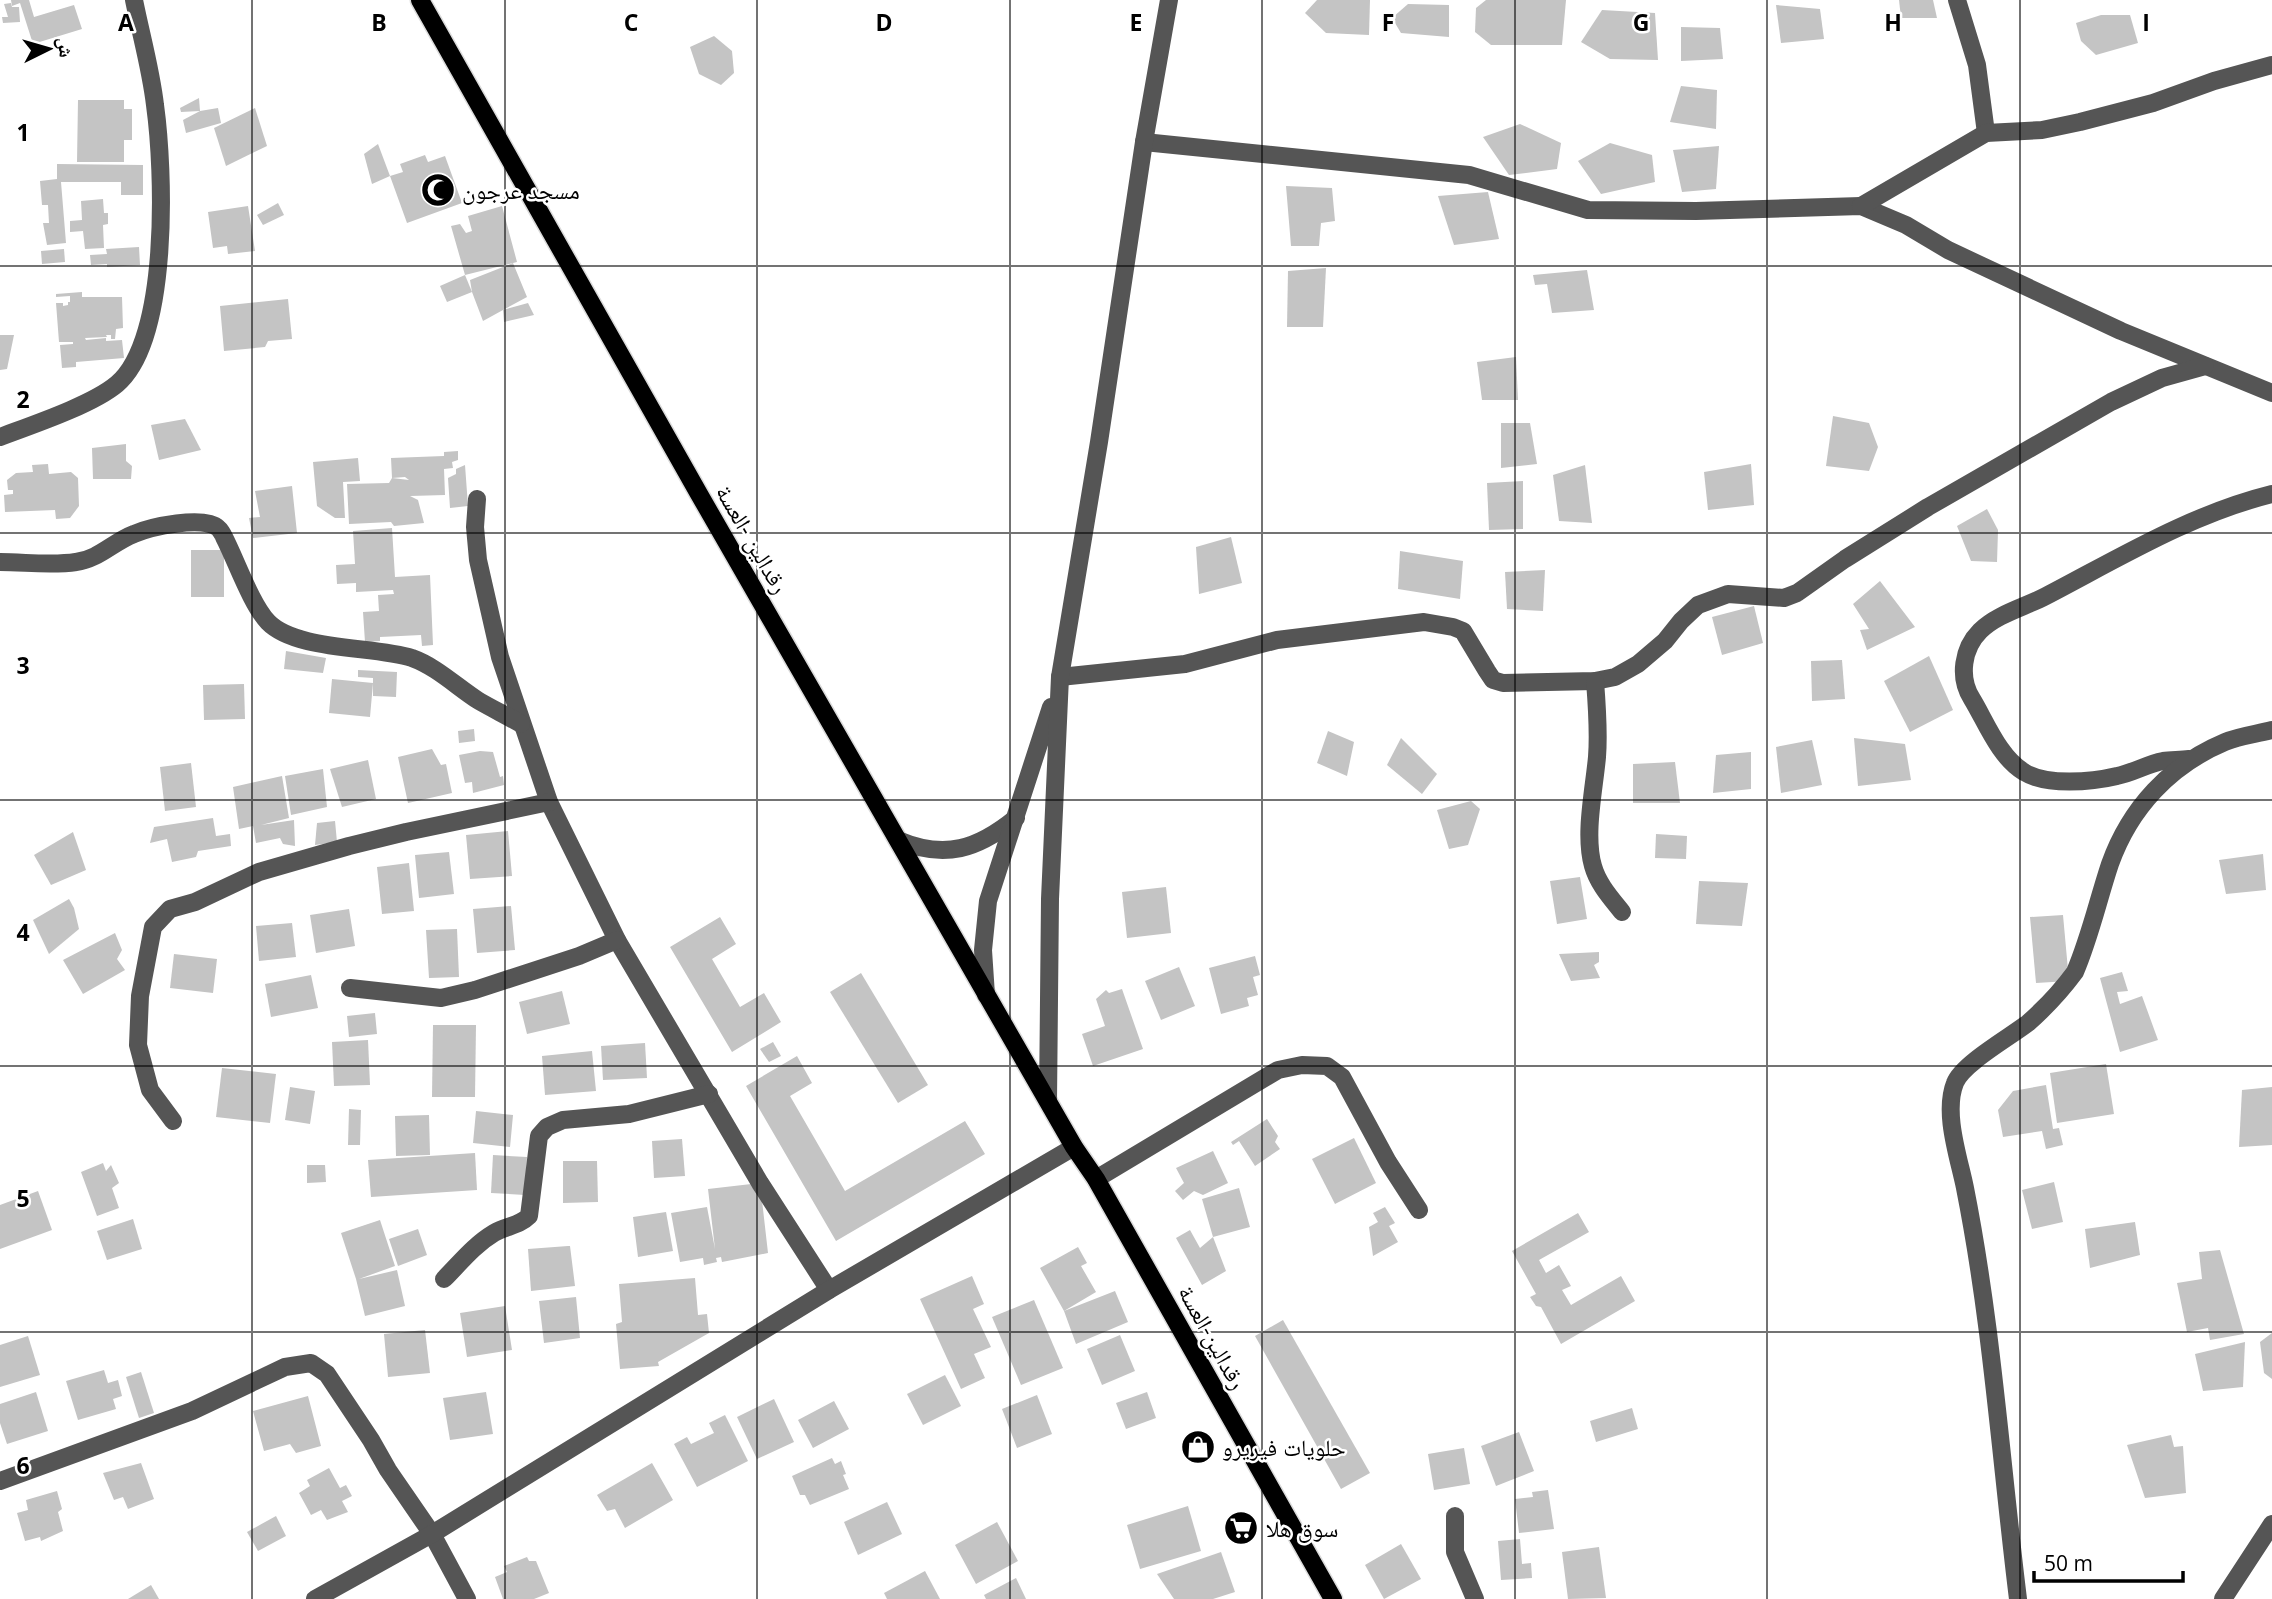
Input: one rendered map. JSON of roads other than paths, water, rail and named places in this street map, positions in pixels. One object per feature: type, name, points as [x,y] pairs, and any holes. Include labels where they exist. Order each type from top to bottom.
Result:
[{"type":"main road","name":"رقدالين -العسة","points":[[420,0],[699,494],[1048,1101]]},
{"type":"main road","name":"رقدالين-العسة","points":[[1048,1101],[1096,1179],[1333,1599]]},
{"type":"street","points":[[0,437],[96,396],[117,384],[139,357],[153,304],[159,248],[161,172],[155,104],[134,0]]},
{"type":"street","points":[[1048,1101],[1049,899],[1060,677],[1144,142],[1169,0]]},
{"type":"street","points":[[1957,0],[1977,65],[1986,133]]},
{"type":"street","points":[[1861,206],[1986,133],[2031,131],[2080,122],[2153,103],[2214,81],[2272,65]]},
{"type":"street","points":[[1144,142],[1469,174],[1588,210],[1696,211],[1861,206],[1906,225],[1948,250],[2110,326],[2272,393]]},
{"type":"street","points":[[1060,677],[1185,664],[1276,640],[1424,622],[1463,631],[1493,680],[1503,683],[1595,681],[1615,677],[1638,664],[1698,606],[1728,594],[1784,598],[1797,593],[1928,507],[2111,402],[2162,378],[2204,366]]},
{"type":"street","points":[[2192,759],[2162,761],[2119,776],[2087,781],[2045,779],[2024,772],[2009,758],[1969,694],[1964,674],[1966,652],[1974,637],[1994,620],[2049,595],[2180,525],[2272,494]]},
{"type":"street","points":[[477,499],[475,527],[478,560],[500,657],[549,802],[617,940],[760,1183],[828,1290]]},
{"type":"street","points":[[0,562],[76,562],[92,558],[120,540],[145,530],[196,522],[209,523],[219,528],[259,608],[269,622],[283,632],[329,646],[412,659],[436,670],[479,701],[521,724]]},
{"type":"street","points":[[986,995],[983,950],[988,901],[1060,677]]},
{"type":"street","points":[[1595,681],[1598,720],[1590,851],[1594,869],[1622,912]]},
{"type":"street","points":[[2018,1599],[1993,1355],[1966,1193],[1950,1118],[1954,1084],[1962,1071],[2027,1023],[2068,981],[2082,955],[2110,864],[2122,835],[2142,803],[2168,776],[2192,759],[2227,741],[2272,730]]},
{"type":"street","points":[[173,1121],[150,1090],[138,1045],[140,996],[153,927],[170,909],[195,902],[260,872],[349,846],[549,802]]},
{"type":"street","points":[[898,840],[918,848],[948,850],[995,836],[1016,818]]},
{"type":"street","points":[[350,988],[441,998],[579,956],[617,940]]},
{"type":"street","points":[[1096,1179],[1278,1070],[1302,1065],[1327,1066],[1342,1077],[1388,1162],[1419,1210]]},
{"type":"street","points":[[444,1279],[495,1232],[522,1223],[528,1216],[540,1136],[547,1127],[563,1120],[629,1114],[709,1094]]},
{"type":"street","points":[[316,1599],[432,1534],[828,1290],[1074,1147]]},
{"type":"street","points":[[0,1481],[192,1411],[285,1367],[311,1363],[327,1374],[432,1534],[467,1599]]},
{"type":"street","points":[[1455,1516],[1455,1552],[1475,1599]]},
{"type":"street","points":[[2223,1599],[2271,1526]]},
{"type":"place","name":"مسجد عرجون","points":[[438,190]]},
{"type":"place","name":"حلويات فيريرو","points":[[1198,1447]]},
{"type":"place","name":"سوق هلا","points":[[1241,1528]]}]
